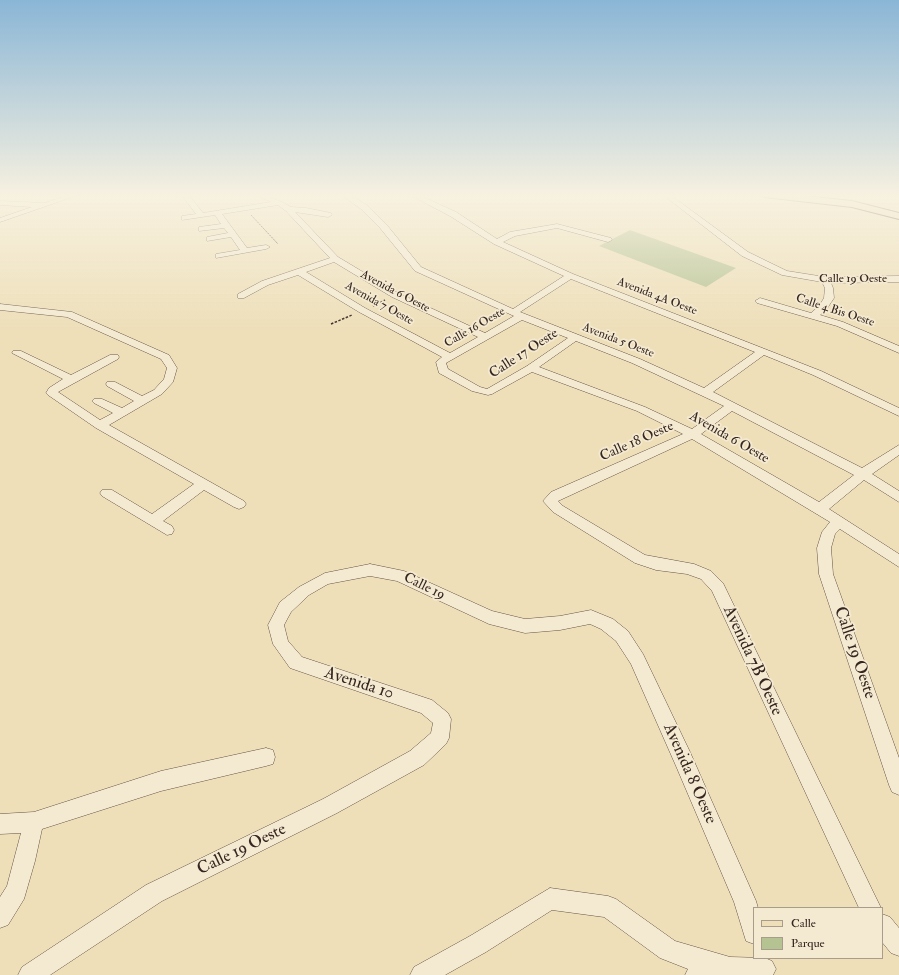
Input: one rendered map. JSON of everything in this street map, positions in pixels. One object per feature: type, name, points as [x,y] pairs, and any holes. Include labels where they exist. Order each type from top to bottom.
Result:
[{"type":"street","points":[[237,240],[245,251]]},
{"type":"street","name":"Avenida 6 Oeste","points":[[317,240],[335,259],[395,295],[486,337]]},
{"type":"street","name":"Avenida 5 Oeste","points":[[393,240],[418,269],[517,315],[636,361],[733,405],[863,474],[899,497]]},
{"type":"street","name":"Avenida 4A Oeste","points":[[493,240],[570,276],[817,373],[899,412]]},
{"type":"street","points":[[497,242],[502,240]]},
{"type":"street","name":"Calle 19 Oeste","points":[[726,240],[745,254],[785,273],[825,280],[899,279]]},
{"type":"street","points":[[219,256],[266,247]]},
{"type":"street","points":[[241,296],[253,288],[335,259]]},
{"type":"street","name":"Avenida 7 Oeste","points":[[298,271],[445,360]]},
{"type":"street","name":"Calle 16 Oeste","points":[[445,360],[486,337],[570,276]]},
{"type":"street","points":[[813,316],[823,308],[829,298],[829,288],[825,280]]},
{"type":"street","name":"Calle 4 Bis Oeste","points":[[760,301],[853,329],[899,350]]},
{"type":"street","points":[[0,307],[69,314],[165,357],[172,368],[169,380],[158,392],[100,426]]},
{"type":"street","name":"Calle 17 Oeste","points":[[445,360],[443,371],[476,389],[488,392],[531,368],[574,338]]},
{"type":"street","points":[[705,392],[764,351]]},
{"type":"street","points":[[17,353],[71,379]]},
{"type":"street","points":[[114,357],[71,379],[54,390],[52,393],[100,426],[239,504]]},
{"type":"street","name":"Avenida 6 Oeste","points":[[531,368],[640,409],[694,434],[820,509],[899,561]]},
{"type":"street","points":[[111,384],[143,401]]},
{"type":"street","points":[[98,400],[123,413]]},
{"type":"street","name":"Calle 18 Oeste","points":[[550,501],[556,494],[694,434],[733,405]]},
{"type":"street","points":[[820,509],[863,474],[899,449]]},
{"type":"street","points":[[153,521],[203,484]]},
{"type":"street","points":[[107,493],[167,530]]},
{"type":"street","name":"Avenida 7B Oeste","points":[[550,501],[558,509],[640,559],[656,564],[689,568],[706,575],[718,587],[870,907]]},
{"type":"street","name":"Calle 19 Oeste","points":[[839,522],[829,532],[824,548],[826,574],[899,785]]},
{"type":"street","name":"Calle 19","points":[[281,644],[276,625],[285,607],[304,591],[325,579],[370,570],[399,575],[489,617],[525,626],[560,623],[591,618],[607,624]]},
{"type":"street","name":"Avenida 8 Oeste","points":[[607,624],[622,636],[637,659],[745,901],[753,929]]},
{"type":"street","name":"Avenida 10","points":[[281,644],[296,663],[426,706],[442,719]]},
{"type":"street","name":"Calle 19 Oeste","points":[[30,975],[154,893],[330,806],[417,758],[440,738],[442,719]]},
{"type":"street","points":[[0,824],[34,822],[161,781],[266,757]]},
{"type":"street","points":[[0,917],[16,891],[34,822]]},
{"type":"street","points":[[422,975],[478,944],[550,899],[608,907],[668,950],[700,961],[730,968]]},
{"type":"street","points":[[883,926],[899,945]]},
{"type":"street","points":[[697,975],[730,968],[764,967]]},
{"type":"path","points":[[274,240],[278,244]]},
{"type":"green space","points":[[612,240],[656,240],[736,268],[706,287],[599,246]]}]
